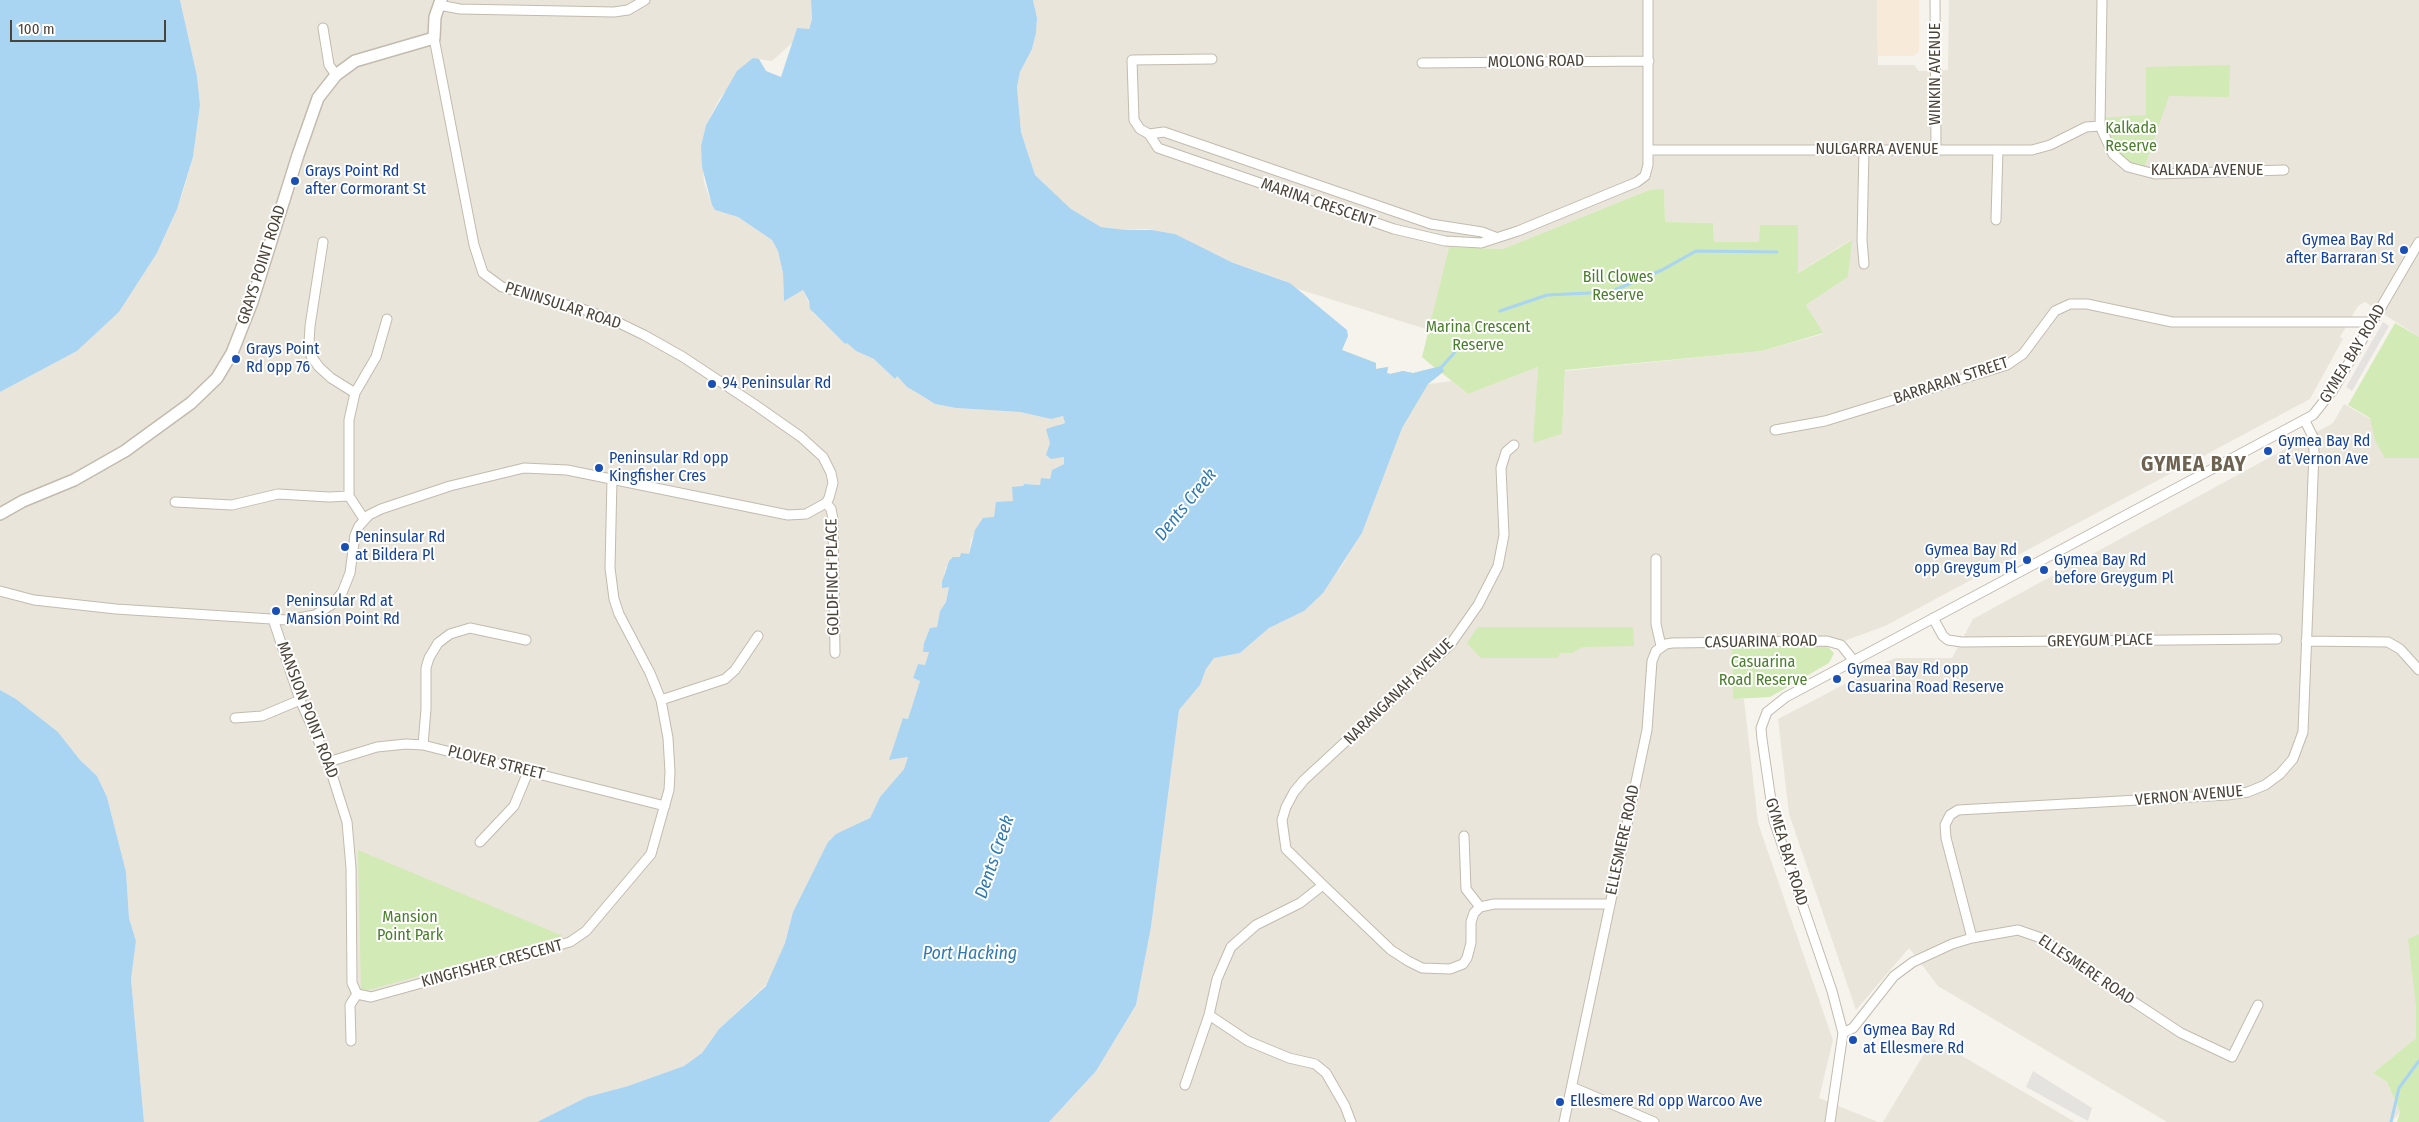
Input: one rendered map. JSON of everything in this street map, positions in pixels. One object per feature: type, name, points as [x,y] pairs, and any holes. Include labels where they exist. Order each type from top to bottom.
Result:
[{"type":"street","points":[[434,38],[435,17],[440,3],[460,9],[614,12],[628,10],[645,0]]},
{"type":"street","name":"MARINA CRESCENT","points":[[1212,59],[1132,60],[1132,115],[1140,129],[1149,134],[1158,148],[1417,236],[1481,243],[1518,231],[1641,180],[1647,171],[1648,150],[1648,0]]},
{"type":"street","name":"WINKIN AVENUE","points":[[1935,0],[1936,149]]},
{"type":"street","name":"KALKADA AVENUE","points":[[2102,0],[2100,126],[2113,154],[2128,167],[2155,174],[2284,170]]},
{"type":"street","points":[[323,28],[329,65],[336,75]]},
{"type":"street","name":"GRAYS POINT ROAD","points":[[0,514],[23,501],[74,480],[125,451],[191,403],[226,366],[252,302],[318,98],[336,75],[355,61],[434,38]]},
{"type":"street","name":"PENINSULAR ROAD","points":[[434,38],[475,251],[483,274],[502,288],[582,309],[636,331],[683,357],[754,404],[801,437],[823,457],[832,474],[833,483],[830,498],[826,503]]},
{"type":"street","name":"MOLONG ROAD","points":[[1422,63],[1649,61]]},
{"type":"street","name":"NULGARRA AVENUE","points":[[1648,150],[2037,149],[2086,128],[2100,126]]},
{"type":"street","name":"MARINA CRESCENT","points":[[1149,134],[1164,132],[1431,224],[1482,232],[1496,237]]},
{"type":"street","points":[[1864,150],[1862,240],[1864,264]]},
{"type":"street","points":[[1996,220],[1998,150]]},
{"type":"street","points":[[323,242],[310,326],[311,356],[331,378],[355,393]]},
{"type":"street","name":"GYMEA BAY ROAD","points":[[1844,1033],[1832,991],[1774,821],[1764,764],[1762,728],[1767,712],[1776,704],[1933,618],[2314,415],[2329,398],[2419,242]]},
{"type":"street","name":"BARRARAN STREET","points":[[1775,430],[1825,421],[2007,365],[2023,354],[2055,311],[2079,303],[2172,322],[2373,322]]},
{"type":"street","points":[[364,519],[348,496],[349,420],[355,393],[376,357],[386,319]]},
{"type":"street","name":"VERNON AVENUE","points":[[1972,938],[1946,838],[1945,825],[1950,815],[1958,810],[2228,795],[2248,792],[2280,774],[2293,759],[2303,732],[2314,452],[2313,437],[2305,420]]},
{"type":"street","name":"NARANGANAH AVENUE","points":[[1480,907],[1474,913],[1471,922],[1471,942],[1467,958],[1457,968],[1436,970],[1408,961],[1391,950],[1286,850],[1282,820],[1294,792],[1304,780],[1450,645],[1478,605],[1498,566],[1504,535],[1501,468],[1506,452],[1514,446]]},
{"type":"street","points":[[0,591],[34,600],[116,609],[287,620],[315,615],[337,600],[348,581],[353,545],[359,526],[364,519],[381,509],[450,486],[512,470],[548,468],[612,479],[788,515],[806,514],[826,503]]},
{"type":"street","name":"KINGFISHER CRESCENT","points":[[357,994],[371,997],[575,940],[586,931],[652,854],[665,806],[670,772],[665,720],[661,700],[650,673],[614,599],[610,568],[612,479]]},
{"type":"street","points":[[175,502],[232,505],[278,494],[329,497],[348,496]]},
{"type":"street","name":"GOLDFINCH PLACE","points":[[826,503],[831,509],[833,518],[835,653]]},
{"type":"street","points":[[1656,559],[1656,624],[1661,646]]},
{"type":"street","name":"GREYGUM PLACE","points":[[1933,618],[1948,640],[1962,642],[2278,639]]},
{"type":"street","name":"MANSION POINT ROAD","points":[[273,619],[300,700],[328,762],[342,801],[349,836],[352,983],[357,994],[350,1005],[351,1041]]},
{"type":"street","points":[[423,745],[426,709],[426,668],[429,658],[438,643],[450,634],[470,628],[526,640]]},
{"type":"street","points":[[661,700],[725,679],[735,670],[758,636]]},
{"type":"street","name":"CASUARINA ROAD","points":[[1661,646],[1672,643],[1827,641],[1841,645],[1854,661]]},
{"type":"street","points":[[2306,641],[2388,642],[2400,648],[2419,670]]},
{"type":"street","name":"ELLESMERE ROAD","points":[[1564,1122],[1646,730],[1652,662],[1661,646]]},
{"type":"street","points":[[235,718],[262,716],[300,700]]},
{"type":"street","name":"PLOVER STREET","points":[[328,762],[377,746],[423,745],[665,806]]},
{"type":"street","points":[[480,842],[517,802],[528,772]]},
{"type":"street","points":[[1464,836],[1466,888],[1480,907],[1494,904],[1609,904]]},
{"type":"street","points":[[1185,1085],[1209,1015],[1217,979],[1231,947],[1256,925],[1300,903],[1323,886]]},
{"type":"street","name":"ELLESMERE ROAD","points":[[1844,1033],[1853,1028],[1894,976],[1913,962],[1952,944],[2000,931],[2018,930],[2030,933],[2044,940],[2055,950],[2181,1033],[2232,1058],[2258,1005]]},
{"type":"street","points":[[1209,1015],[1248,1041],[1288,1058],[1315,1064],[1326,1073],[1345,1106],[1350,1122]]},
{"type":"street","points":[[1830,1122],[1844,1033]]},
{"type":"street","points":[[1572,1087],[1654,1122]]},
{"type":"shaded area","points":[[180,0],[811,0],[812,19],[808,30],[797,28],[792,43],[772,61],[753,58],[720,98],[706,125],[701,146],[704,182],[715,210],[738,217],[772,240],[778,251],[783,273],[784,295],[803,290],[813,313],[845,344],[847,342],[856,351],[875,359],[894,378],[897,376],[907,387],[935,404],[956,408],[1020,412],[1051,419],[1063,416],[1065,423],[1059,424],[1050,446],[1065,457],[1064,464],[1052,470],[1050,479],[1040,485],[1024,484],[1013,501],[996,511],[994,518],[981,524],[971,539],[969,554],[960,557],[946,567],[944,574],[949,587],[946,602],[940,611],[937,627],[930,628],[924,643],[924,651],[929,652],[925,666],[918,664],[913,678],[920,681],[908,719],[904,718],[890,760],[908,757],[904,769],[880,797],[870,818],[830,839],[793,912],[785,943],[769,982],[719,1029],[702,1053],[684,1066],[628,1086],[587,1097],[537,1122],[144,1122],[131,979],[136,941],[129,918],[126,872],[107,797],[97,776],[80,760],[58,732],[16,699],[0,690],[0,392],[77,351],[119,312],[157,253],[170,225],[183,192],[193,157],[200,105],[197,76]]},
{"type":"shaded area","points":[[1033,0],[1877,0],[1878,65],[1914,65],[1919,71],[1948,70],[1949,0],[2419,0],[2419,337],[2365,302],[2358,306],[2340,337],[2343,339],[2310,399],[1885,626],[1828,647],[1732,648],[1733,699],[1744,699],[1758,823],[1833,1040],[1819,1098],[1878,1122],[1049,1122],[1096,1071],[1136,1005],[1151,927],[1179,710],[1200,685],[1206,669],[1214,658],[1240,653],[1269,628],[1304,611],[1341,567],[1362,533],[1402,428],[1428,384],[1452,381],[1468,394],[1538,367],[1534,442],[1562,434],[1565,371],[1762,351],[1823,334],[1806,305],[1848,277],[1851,240],[1797,273],[1759,242],[1714,242],[1713,223],[1665,222],[1664,190],[1649,190],[1503,249],[1449,247],[1429,330],[1298,289],[1283,280],[1220,258],[1175,234],[1147,229],[1126,230],[1101,227],[1071,209],[1035,175],[1021,132],[1017,87],[1020,72],[1032,49],[1036,33],[1037,18]]},
{"type":"shaded area","points":[[1877,0],[1919,0],[1919,51],[1913,56],[1878,56]]},
{"type":"shaded area","points":[[2383,322],[2389,326],[2352,391],[2346,387]]},
{"type":"shaded area","points":[[2344,404],[2419,447],[2419,1003],[2416,1006],[2416,1038],[2373,1073],[2387,1082],[2400,1112],[2391,1122],[2167,1122],[1938,986],[1909,948],[1856,1010],[1789,814],[1778,719],[1895,658],[1952,658],[1973,619],[2333,423]]},
{"type":"shaded area","points":[[1933,1039],[2075,1122],[1883,1122]]},
{"type":"shaded area","points":[[2033,1071],[2092,1108],[2088,1121],[2026,1087]]},
{"type":"green space","name":"Kalkada Reserve","points":[[2230,65],[2229,97],[2169,96],[2143,171],[2113,154],[2100,118],[2146,115],[2146,67]]},
{"type":"green space","name":"Bill Clowes Reserve","points":[[1664,189],[1665,222],[1713,223],[1714,242],[1759,242],[1760,225],[1798,225],[1798,273],[1852,240],[1848,277],[1806,305],[1823,333],[1762,351],[1565,370],[1562,434],[1533,443],[1538,367],[1468,394],[1442,373],[1428,384],[1402,428],[1390,458],[1342,350],[1376,363],[1376,369],[1388,367],[1387,373],[1390,374],[1403,371],[1413,373],[1435,368],[1422,357],[1449,247],[1503,249],[1649,190]]},
{"type":"green space","points":[[2395,323],[2419,337],[2419,458],[2385,458],[2375,440],[2370,418],[2348,405]]},
{"type":"green space","points":[[1478,627],[1633,627],[1634,646],[1583,647],[1572,653],[1560,653],[1558,658],[1481,658],[1467,643]]},
{"type":"green space","name":"Casuarina Road Reserve","points":[[1828,647],[1834,653],[1829,663],[1770,697],[1733,699],[1732,648]]},
{"type":"green space","name":"Mansion Point Park","points":[[358,850],[563,936],[361,992]]},
{"type":"green space","points":[[2419,934],[2419,1122],[2397,1122],[2400,1112],[2387,1082],[2373,1073],[2416,1038],[2416,1006],[2408,939]]},
{"type":"water","points":[[0,0],[180,0],[197,76],[200,105],[193,157],[177,209],[157,253],[119,312],[77,351],[0,392]]},
{"type":"water","name":"Port Hacking","points":[[811,0],[1033,0],[1037,18],[1036,33],[1032,49],[1020,72],[1017,87],[1021,132],[1035,175],[1071,209],[1101,227],[1126,230],[1152,230],[1175,234],[1231,262],[1290,283],[1347,330],[1348,336],[1342,350],[1376,363],[1376,369],[1388,367],[1387,373],[1390,374],[1403,371],[1413,373],[1441,366],[1444,371],[1428,384],[1402,428],[1362,533],[1323,593],[1304,611],[1269,628],[1240,653],[1214,658],[1206,669],[1200,685],[1179,710],[1151,927],[1136,1005],[1096,1071],[1049,1122],[537,1122],[587,1097],[628,1086],[684,1066],[702,1053],[719,1029],[766,986],[785,943],[793,912],[828,842],[836,834],[870,818],[880,797],[904,769],[908,757],[889,760],[903,718],[908,719],[920,681],[913,678],[918,664],[925,665],[929,652],[923,652],[924,643],[930,628],[937,627],[940,611],[946,602],[949,587],[942,588],[942,582],[949,561],[953,557],[960,557],[961,553],[969,554],[975,530],[983,518],[994,517],[996,502],[1013,501],[1012,487],[1023,486],[1024,484],[1040,485],[1041,478],[1050,479],[1052,470],[1064,464],[1064,457],[1051,459],[1046,455],[1050,443],[1046,429],[1065,423],[1063,416],[1051,419],[1020,412],[956,408],[935,404],[907,387],[897,376],[895,379],[874,359],[856,351],[847,343],[845,344],[810,309],[809,301],[803,290],[784,301],[783,273],[778,251],[772,240],[738,217],[715,210],[712,205],[702,167],[701,146],[706,125],[737,71],[753,58],[759,59],[766,71],[781,77],[797,28],[809,29],[812,19]]},
{"type":"water","points":[[0,690],[16,699],[58,732],[80,760],[97,776],[107,797],[126,872],[129,918],[136,941],[131,979],[144,1122],[0,1122]]},
{"type":"waterway","points":[[1500,311],[1547,295],[1610,292],[1662,270],[1696,251],[1777,252]]},
{"type":"waterway","points":[[1439,370],[1455,352]]},
{"type":"waterway","points":[[2391,1122],[2399,1088],[2419,1061]]},
{"type":"place","name":"Grays Point Rd after Cormorant St","points":[[295,181]]},
{"type":"place","name":"Gymea Bay Rd after Barraran St","points":[[2404,250]]},
{"type":"place","name":"Grays Point Rd opp 76","points":[[236,359]]},
{"type":"place","name":"94 Peninsular Rd","points":[[712,384]]},
{"type":"place","name":"Gymea Bay Rd at Vernon Ave","points":[[2268,451]]},
{"type":"place","name":"Peninsular Rd opp Kingfisher Cres","points":[[599,468]]},
{"type":"place","name":"Peninsular Rd at Bildera Pl","points":[[345,547]]},
{"type":"place","name":"Gymea Bay Rd opp Greygum Pl","points":[[2027,560]]},
{"type":"place","name":"Gymea Bay Rd before Greygum Pl","points":[[2044,570]]},
{"type":"place","name":"Peninsular Rd at Mansion Point Rd","points":[[276,611]]},
{"type":"place","name":"Gymea Bay Rd opp Casuarina Road Reserve","points":[[1837,679]]},
{"type":"place","name":"Gymea Bay Rd at Ellesmere Rd","points":[[1853,1040]]},
{"type":"place","name":"Ellesmere Rd opp Warcoo Ave","points":[[1560,1102]]},
{"type":"district","name":"GYMEA BAY","points":[[2194,465]]},
{"type":"park label","name":"Marina Crescent Reserve","points":[[1478,337]]},
{"type":"water label","name":"Dents Creek","points":[[1186,505]]},
{"type":"water label","name":"Dents Creek","points":[[995,857]]}]
